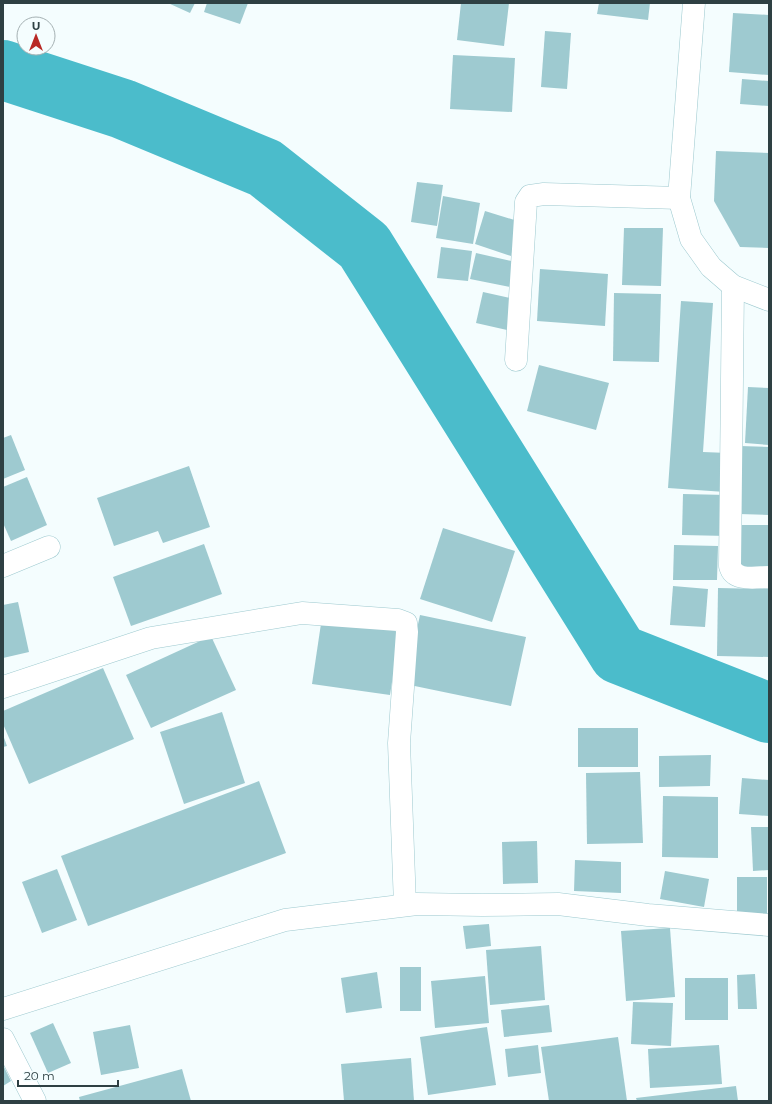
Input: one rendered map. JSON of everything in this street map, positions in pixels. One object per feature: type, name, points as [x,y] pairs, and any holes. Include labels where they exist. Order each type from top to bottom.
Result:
[{"type":"street","points":[[694,3],[679,198],[691,239],[711,267],[733,286],[769,300]]},
{"type":"street","points":[[516,360],[526,202],[530,196],[544,194],[679,198]]},
{"type":"street","points":[[733,286],[730,566],[732,572],[738,576],[769,577]]},
{"type":"street","points":[[3,566],[49,547]]},
{"type":"street","points":[[3,688],[151,638],[302,613],[398,620],[406,623],[407,632],[399,743],[404,905]]},
{"type":"street","points":[[3,1009],[285,920],[404,905],[558,904],[648,915],[769,925]]},
{"type":"street","points":[[3,1039],[35,1101]]},
{"type":"building","points":[[168,3],[195,3],[190,13]]},
{"type":"building","points":[[207,3],[248,3],[240,24],[204,12]]},
{"type":"building","points":[[461,3],[509,3],[504,46],[457,40]]},
{"type":"building","points":[[599,3],[650,3],[648,20],[597,14]]},
{"type":"building","points":[[733,13],[769,15],[769,75],[729,72]]},
{"type":"building","points":[[545,31],[571,33],[567,89],[541,87]]},
{"type":"building","points":[[453,55],[515,58],[512,112],[450,109]]},
{"type":"building","points":[[742,79],[769,81],[769,106],[740,104]]},
{"type":"building","points":[[716,151],[769,153],[769,248],[740,247],[714,201]]},
{"type":"building","points":[[417,182],[443,185],[437,226],[411,222]]},
{"type":"building","points":[[443,196],[480,203],[473,244],[436,238]]},
{"type":"building","points":[[485,211],[521,222],[511,256],[475,244]]},
{"type":"building","points":[[624,228],[663,228],[661,286],[622,285]]},
{"type":"building","points":[[441,247],[472,251],[468,281],[437,278]]},
{"type":"building","points":[[476,253],[520,263],[515,288],[470,279]]},
{"type":"building","points":[[540,269],[608,274],[605,326],[537,321]]},
{"type":"building","points":[[483,292],[514,299],[507,330],[476,323]]},
{"type":"building","points":[[614,293],[661,294],[659,362],[613,361]]},
{"type":"building","points":[[681,301],[713,303],[703,452],[728,453],[725,492],[668,488]]},
{"type":"building","points":[[539,365],[609,383],[596,430],[527,411]]},
{"type":"building","points":[[748,387],[769,388],[769,445],[745,443]]},
{"type":"building","points":[[11,435],[25,470],[3,479],[3,438]]},
{"type":"building","points":[[740,446],[769,447],[769,515],[739,514]]},
{"type":"building","points":[[189,466],[210,527],[163,543],[158,531],[114,546],[97,498]]},
{"type":"building","points":[[27,477],[47,525],[11,541],[3,523],[3,487]]},
{"type":"building","points":[[683,494],[727,495],[727,536],[682,535]]},
{"type":"building","points":[[738,525],[769,525],[769,570],[737,569]]},
{"type":"building","points":[[443,528],[515,551],[492,622],[420,599]]},
{"type":"building","points":[[204,544],[222,594],[131,626],[113,577]]},
{"type":"building","points":[[674,545],[718,546],[717,580],[673,580]]},
{"type":"building","points":[[673,586],[708,589],[705,627],[670,625]]},
{"type":"building","points":[[718,588],[769,589],[769,657],[717,656]]},
{"type":"building","points":[[18,602],[29,652],[3,658],[3,605]]},
{"type":"building","points":[[420,615],[526,637],[511,706],[405,684]]},
{"type":"building","points":[[322,617],[400,629],[390,695],[312,684]]},
{"type":"building","points":[[211,636],[236,690],[151,728],[126,675]]},
{"type":"building","points":[[103,668],[134,739],[29,784],[3,724],[3,711]]},
{"type":"building","points":[[222,712],[245,783],[184,804],[160,732]]},
{"type":"building","points":[[578,728],[638,728],[638,767],[578,767]]},
{"type":"building","points":[[3,735],[7,746],[3,747]]},
{"type":"building","points":[[711,755],[710,786],[659,787],[659,756]]},
{"type":"building","points":[[640,772],[643,843],[587,844],[586,773]]},
{"type":"building","points":[[742,778],[769,780],[769,816],[739,814]]},
{"type":"building","points":[[259,781],[286,853],[88,926],[61,856]]},
{"type":"building","points":[[663,796],[718,797],[718,858],[662,857]]},
{"type":"building","points":[[751,827],[769,827],[769,870],[753,871]]},
{"type":"building","points":[[537,841],[538,883],[503,884],[502,842]]},
{"type":"building","points":[[575,860],[621,862],[621,893],[574,891]]},
{"type":"building","points":[[57,869],[77,920],[42,933],[22,882]]},
{"type":"building","points":[[665,871],[709,879],[704,907],[660,899]]},
{"type":"building","points":[[737,877],[767,877],[767,917],[737,916]]},
{"type":"building","points":[[489,924],[491,946],[466,949],[463,926]]},
{"type":"building","points":[[670,928],[675,997],[626,1001],[621,931]]},
{"type":"building","points":[[541,946],[545,1000],[490,1005],[486,950]]},
{"type":"building","points":[[400,967],[421,967],[421,1011],[400,1011]]},
{"type":"building","points":[[377,972],[382,1008],[346,1013],[341,978]]},
{"type":"building","points":[[755,974],[757,1009],[738,1009],[737,975]]},
{"type":"building","points":[[485,976],[489,1023],[435,1028],[431,981]]},
{"type":"building","points":[[685,978],[728,978],[728,1020],[685,1020]]},
{"type":"building","points":[[633,1002],[673,1003],[671,1046],[631,1044]]},
{"type":"building","points":[[549,1005],[552,1032],[504,1037],[501,1010]]},
{"type":"building","points":[[53,1023],[71,1063],[48,1073],[30,1033]]},
{"type":"building","points":[[130,1025],[139,1068],[101,1075],[93,1032]]},
{"type":"building","points":[[487,1027],[496,1085],[428,1095],[420,1037]]},
{"type":"building","points":[[618,1037],[627,1101],[549,1101],[541,1047]]},
{"type":"building","points":[[538,1045],[541,1073],[508,1077],[505,1049]]},
{"type":"building","points":[[719,1045],[722,1084],[650,1088],[648,1049]]},
{"type":"building","points":[[411,1058],[414,1101],[344,1101],[341,1064]]},
{"type":"building","points":[[3,1065],[11,1081],[3,1086]]},
{"type":"building","points":[[182,1069],[191,1101],[80,1101],[79,1097]]},
{"type":"building","points":[[736,1086],[738,1101],[637,1101],[636,1098]]},
{"type":"waterway","points":[[3,70],[123,109],[265,168],[364,246],[619,654],[769,713]]}]
